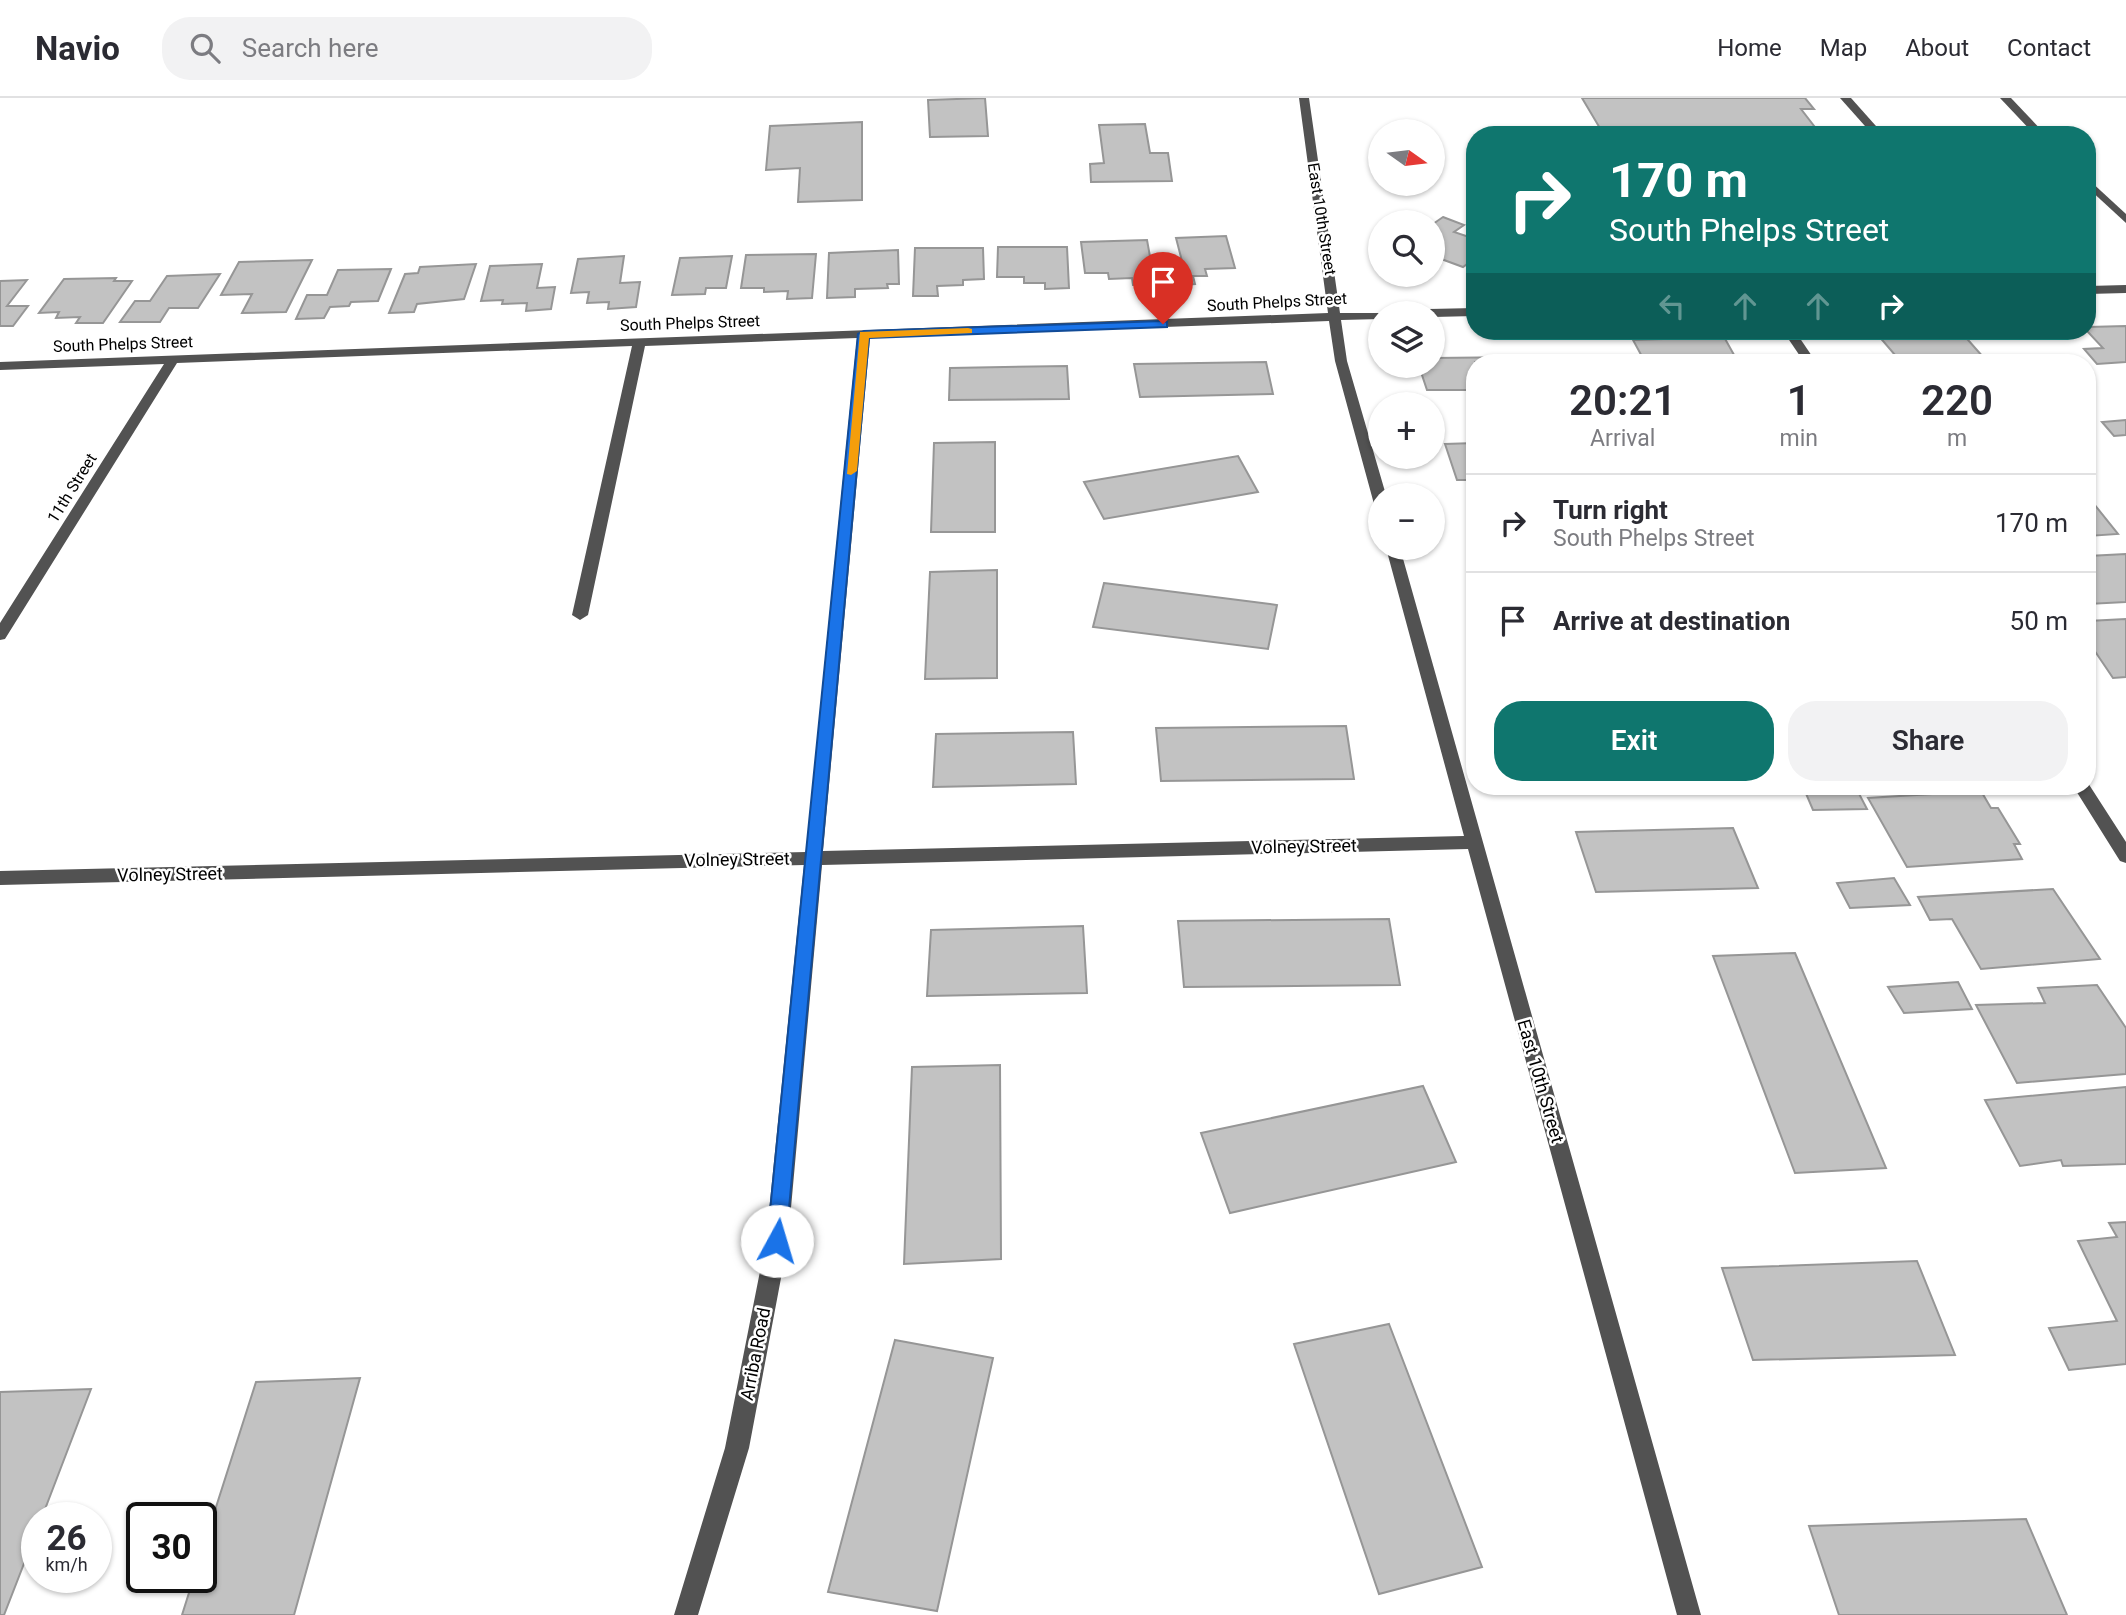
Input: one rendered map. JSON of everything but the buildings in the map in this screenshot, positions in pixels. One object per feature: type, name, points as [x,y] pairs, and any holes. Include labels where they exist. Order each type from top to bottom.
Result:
[{"type":"street","name":"East 10th Street","points":[[1304,98],[1341,361],[1375,483]]},
{"type":"street","points":[[1846,98],[1872,126]]},
{"type":"street","points":[[2005,98],[2032,126]]},
{"type":"street","points":[[2096,189],[2126,220]]},
{"type":"street","points":[[2096,290],[2126,289]]},
{"type":"street","points":[[1445,313],[1466,312]]},
{"type":"street","name":"South Phelps Street","points":[[0,366],[1368,315]]},
{"type":"street","name":"Arriba Road","points":[[686,1615],[737,1448],[777,1241],[864,334]]},
{"type":"street","points":[[580,615],[639,342]]},
{"type":"street","name":"11th Street","points":[[0,635],[173,360]]},
{"type":"street","name":"East 10th Street","points":[[1396,560],[1689,1615]]},
{"type":"street","points":[[2087,795],[2126,856]]},
{"type":"street","name":"Volney Street","points":[[0,878],[1474,842]]},
{"type":"slow traffic","points":[[851,471],[864,334],[968,331]]},
{"type":"route","points":[[777,1241],[864,334],[1163,324]]}]
